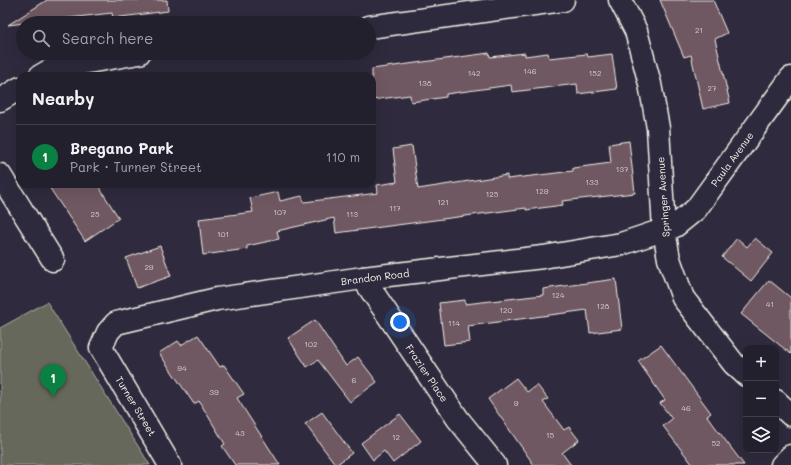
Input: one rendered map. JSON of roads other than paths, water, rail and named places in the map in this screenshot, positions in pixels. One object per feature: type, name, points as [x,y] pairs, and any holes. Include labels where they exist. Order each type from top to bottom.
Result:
[{"type":"street","points":[[376,26],[563,0]]},
{"type":"street","name":"Springer Avenue","points":[[620,0],[636,31],[650,84],[658,128],[664,230],[669,260],[683,298],[734,364],[743,372]]},
{"type":"street","points":[[47,72],[54,68],[99,60]]},
{"type":"street","name":"Paula Avenue","points":[[664,230],[675,226],[696,210],[791,78]]},
{"type":"street","points":[[0,100],[16,90]]},
{"type":"street","points":[[0,175],[53,260]]},
{"type":"street","name":"Brandon Road","points":[[101,348],[108,332],[116,323],[217,299],[363,278],[543,257],[621,244],[664,230]]},
{"type":"street","name":"Frazier Place","points":[[363,278],[458,419],[495,465]]},
{"type":"street","name":"Turner Street","points":[[101,348],[170,465]]},
{"type":"street","points":[[779,404],[791,415]]},
{"type":"street","points":[[782,465],[791,456]]},
{"type":"place","name":"Bregano Park","points":[[53,397]]}]
